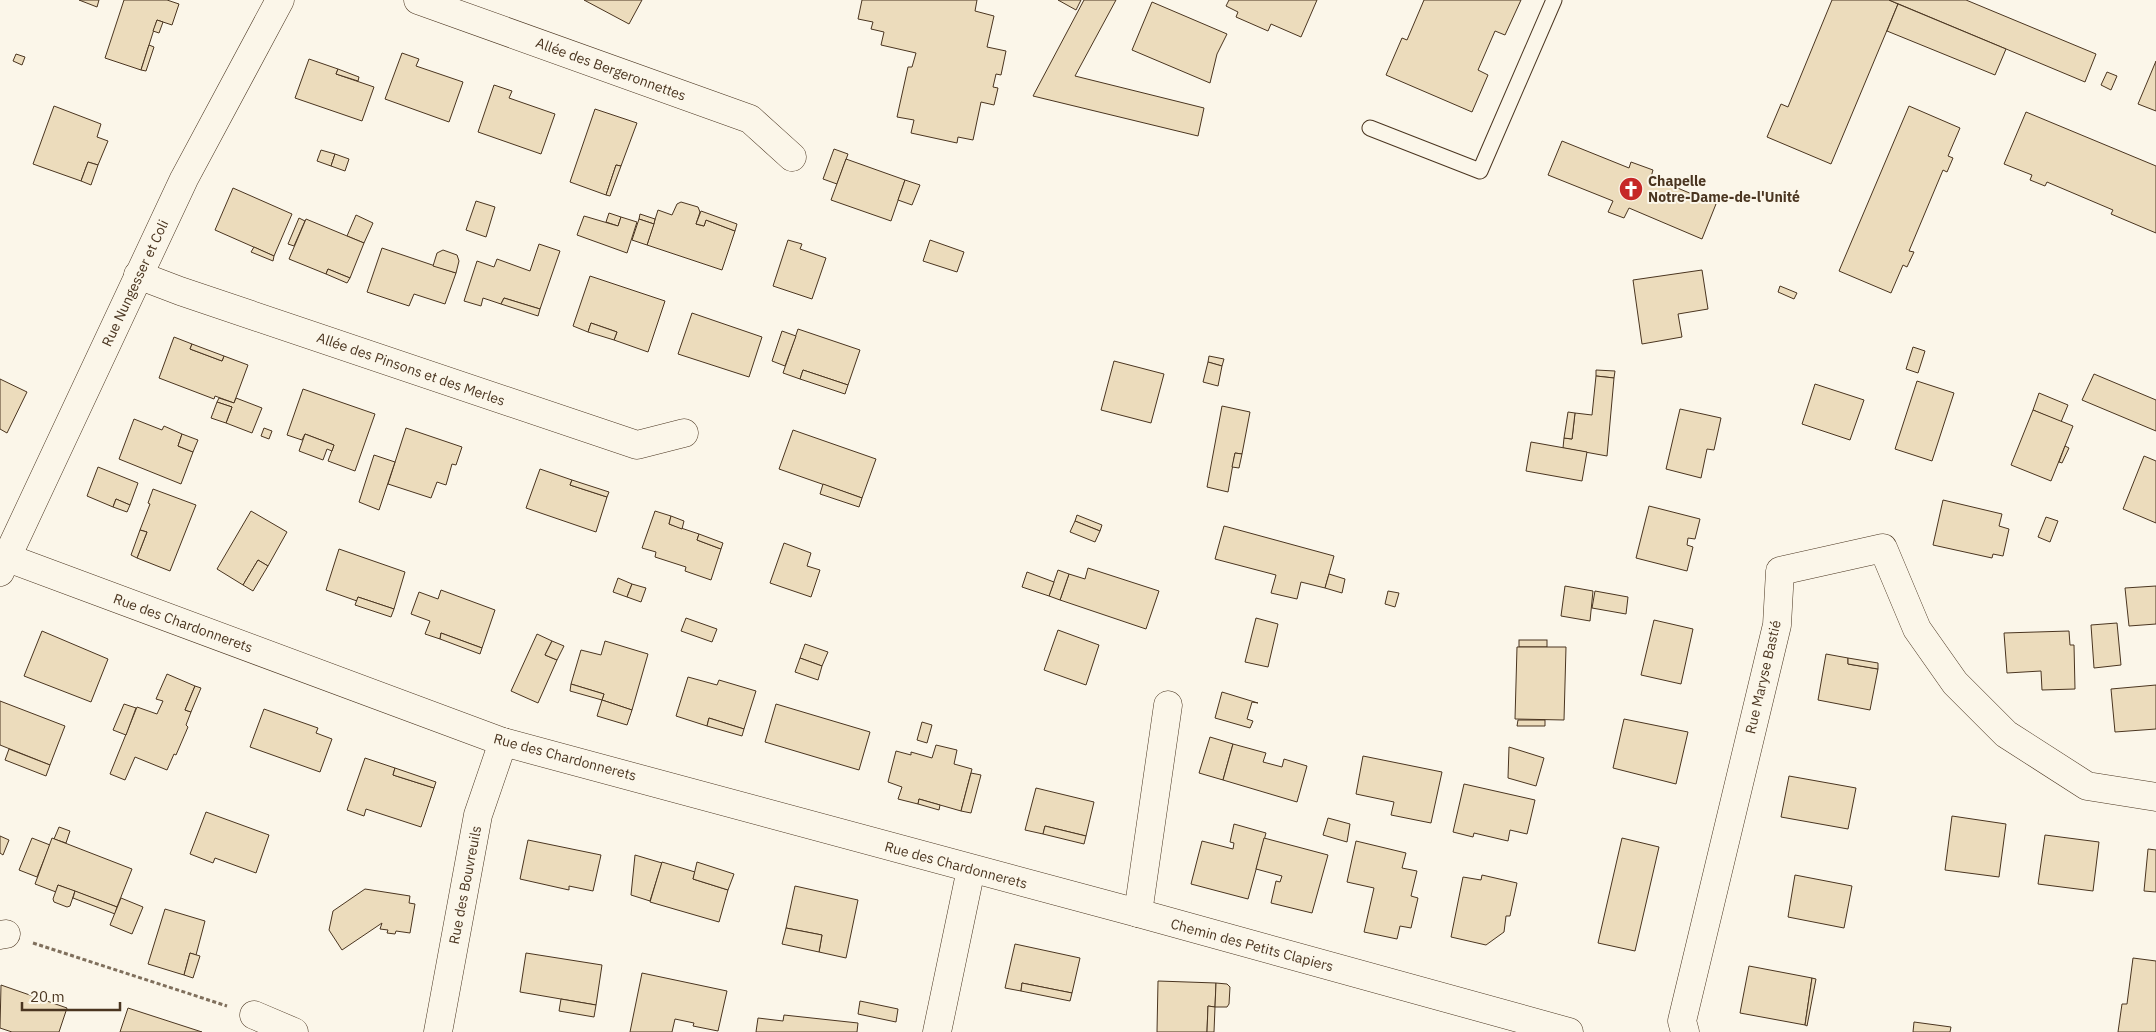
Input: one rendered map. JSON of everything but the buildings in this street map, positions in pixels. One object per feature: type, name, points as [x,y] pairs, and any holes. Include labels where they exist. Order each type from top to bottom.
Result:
[{"type":"street","name":"Rue Nungesser et Coli","points":[[2,562],[184,178],[280,0]]},
{"type":"street","name":"Allée des Bergeronnettes","points":[[418,0],[750,119],[792,158]]},
{"type":"street","name":"Allée des Pinsons et des Merles","points":[[138,275],[180,291],[637,445],[684,433]]},
{"type":"street","name":"Rue Maryse Bastié","points":[[1685,1032],[1682,1021],[1777,625],[1780,571],[1883,548],[1917,629],[1955,683],[2006,734],[2086,786],[2156,797]]},
{"type":"street","name":"Rue des Chardonnerets","points":[[2,562],[503,742],[662,783],[971,869],[1138,913]]},
{"type":"street","points":[[1138,913],[1168,705]]},
{"type":"street","name":"Rue des Bouvreuils","points":[[438,1032],[478,815],[503,742]]},
{"type":"street","points":[[937,1032],[971,869]]},
{"type":"street","name":"Chemin des Petits Clapiers","points":[[1138,913],[1569,1032]]},
{"type":"street","points":[[254,1015],[294,1032]]},
{"type":"lane","points":[[1370,128],[1480,170],[1554,0]]},
{"type":"path","points":[[3,935],[254,1015]]},
{"type":"place","name":"Chapelle Notre-Dame-de-l'Unité","points":[[1631,189]]}]
